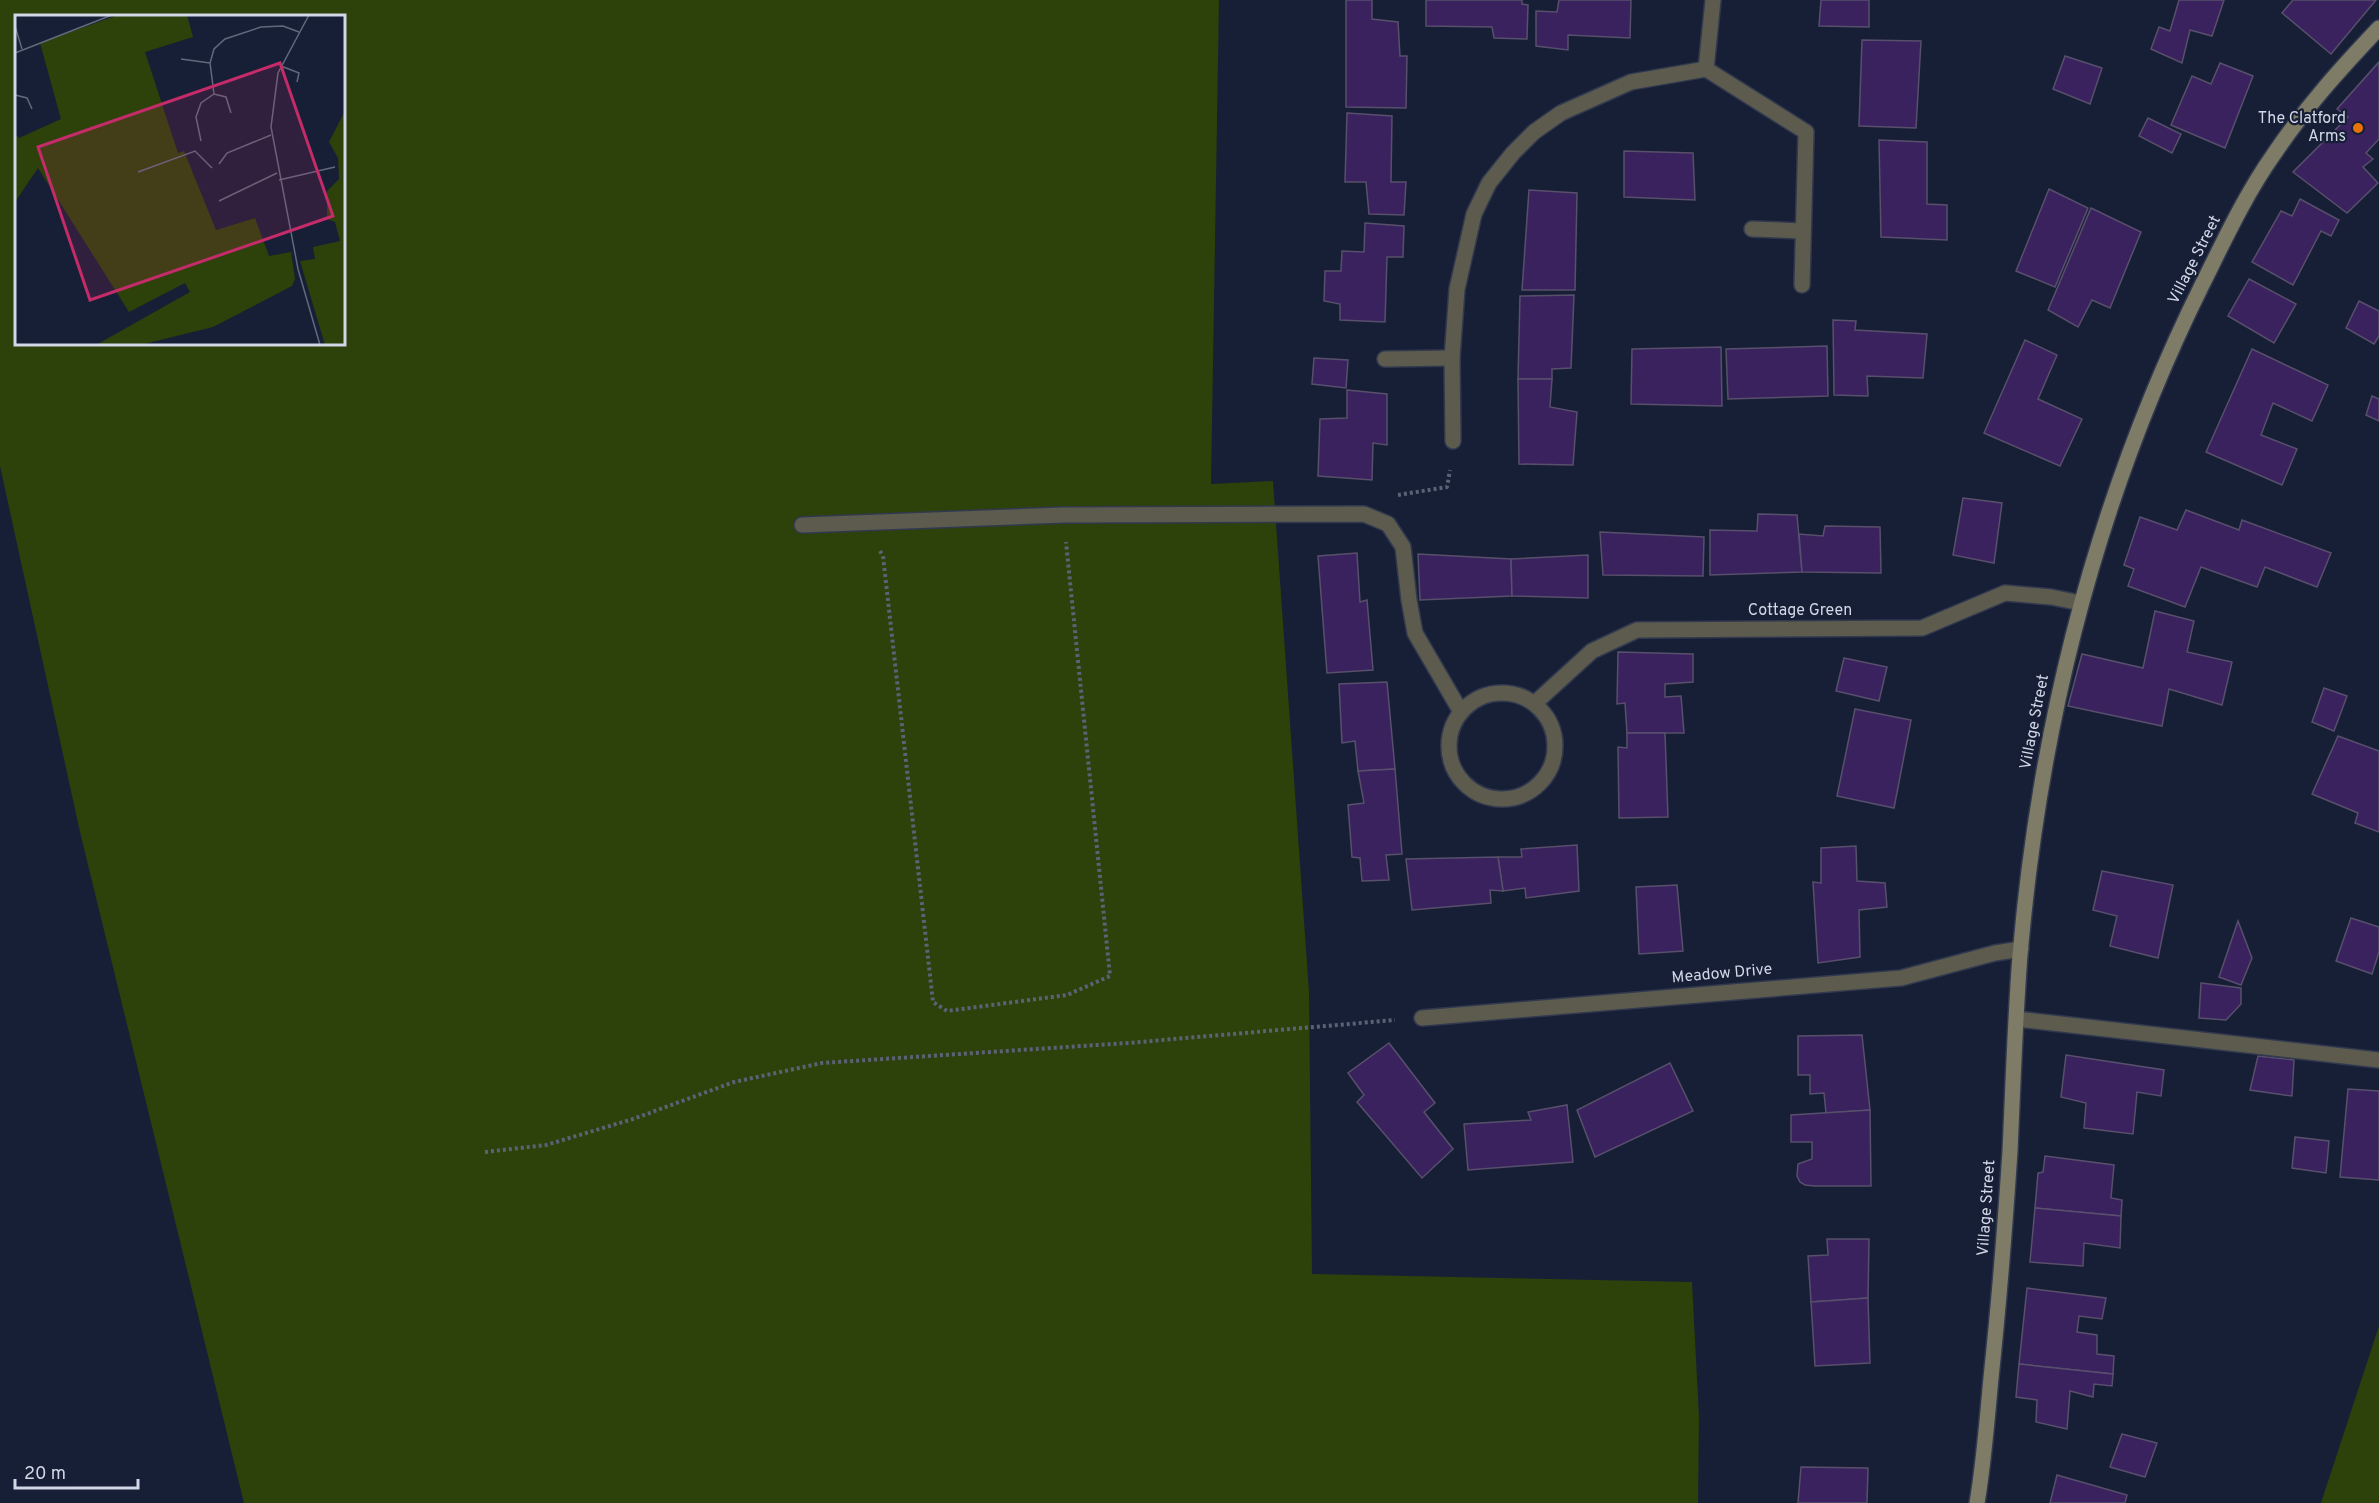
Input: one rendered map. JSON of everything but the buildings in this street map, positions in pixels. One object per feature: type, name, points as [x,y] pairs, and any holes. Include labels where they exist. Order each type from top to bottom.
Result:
[{"type":"street","points":[[1706,69],[1713,0]]},
{"type":"street","name":"Village Street","points":[[1977,1503],[1997,1314],[2021,949],[2040,789],[2065,666],[2081,603],[2101,532],[2135,436],[2181,328],[2238,214],[2272,156],[2324,87],[2379,28]]},
{"type":"street","points":[[1453,441],[1452,358],[1457,290],[1474,214],[1489,183],[1513,153],[1534,132],[1562,112],[1631,82],[1706,69],[1806,132],[1802,285]]},
{"type":"street","points":[[1752,229],[1803,231]]},
{"type":"street","points":[[1385,359],[1452,358]]},
{"type":"street","points":[[802,525],[1063,515],[1364,514],[1388,524],[1403,547],[1415,633],[1461,712]]},
{"type":"street","name":"Cottage Green","points":[[1535,703],[1592,651],[1637,630],[1922,628],[2005,593],[2051,597],[2081,603]]},
{"type":"street","points":[[1505,692],[1521,695],[1535,703],[1548,717],[1555,734],[1556,751],[1551,769],[1541,784],[1526,794],[1509,800],[1490,798],[1473,791],[1460,779],[1451,763],[1449,745],[1452,728],[1461,712],[1473,700],[1488,694],[1505,692]]},
{"type":"street","name":"Meadow Drive","points":[[1422,1018],[1901,978],[1995,953],[2021,949]]},
{"type":"street","points":[[2017,1019],[2379,1060]]},
{"type":"path","points":[[1364,514],[1385,497],[1447,487],[1453,441]]},
{"type":"path","points":[[864,522],[883,556],[933,1002],[947,1011],[1067,995],[1110,976],[1063,515]]},
{"type":"path","points":[[485,1152],[546,1145],[633,1119],[734,1082],[822,1063],[1128,1043],[1422,1018]]},
{"type":"green space","points":[[0,0],[1219,0],[1211,484],[1273,481],[1309,992],[1312,1274],[1692,1282],[1699,1417],[1698,1503],[244,1503],[80,832],[0,466]]},
{"type":"green space","points":[[2379,1326],[2379,1503],[2321,1503]]},
{"type":"place","name":"The Clatford Arms","points":[[2358,128]]}]
